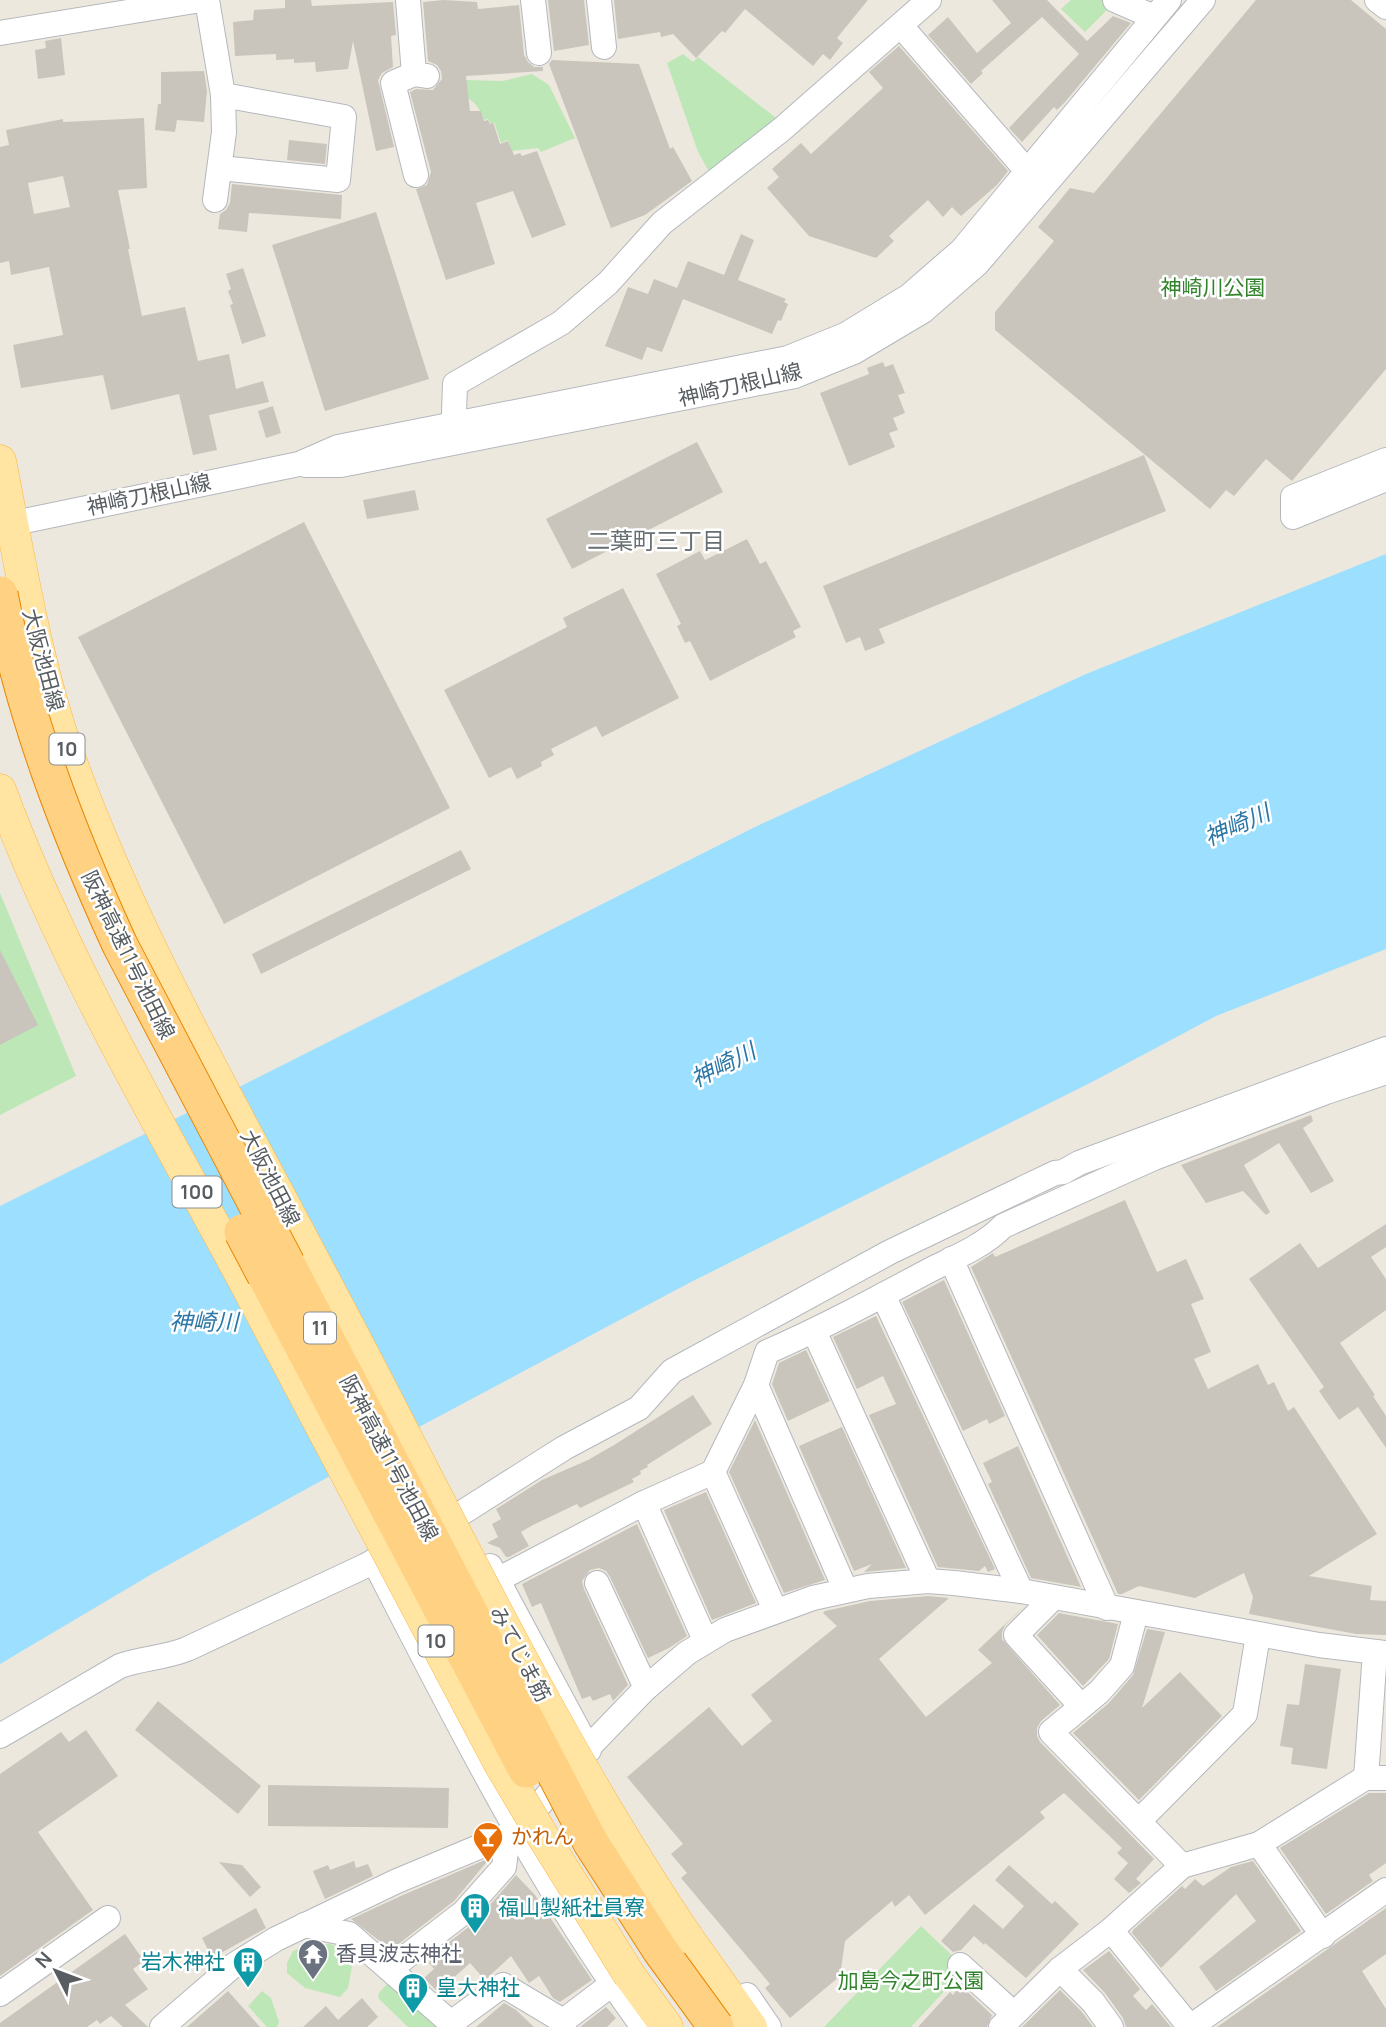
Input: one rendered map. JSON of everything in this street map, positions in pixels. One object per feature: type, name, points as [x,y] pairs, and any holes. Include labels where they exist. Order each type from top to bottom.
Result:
[{"type":"highway","name":"阪神高速11号池田線","points":[[0,594],[41,754],[85,867],[120,945],[591,1843],[660,1950],[716,2027]]},
{"type":"highway","name":"阪神高速11号池田線","points":[[0,698],[20,765],[63,879],[131,1020],[466,1660],[573,1856],[639,1958],[689,2027]]},
{"type":"main road","name":"大阪池田線","points":[[0,461],[6,525],[71,762],[145,938],[316,1265]]},
{"type":"main road","name":"100","points":[[0,790],[20,844],[59,930],[254,1299]]},
{"type":"main road","name":"みてじま筋","points":[[316,1265],[541,1696],[648,1879],[751,2027]]},
{"type":"main road","name":"10","points":[[254,1299],[500,1764],[621,1980],[667,2027]]},
{"type":"street","points":[[0,33],[83,10],[201,0]]},
{"type":"street","points":[[207,0],[223,95],[224,132],[215,200]]},
{"type":"street","points":[[408,0],[420,75],[393,83],[416,175]]},
{"type":"street","points":[[533,0],[539,53]]},
{"type":"street","points":[[599,0],[604,47]]},
{"type":"street","points":[[454,435],[455,384],[561,323],[608,283],[662,223],[781,130],[929,0]]},
{"type":"street","points":[[1115,0],[1162,9]]},
{"type":"street","name":"神崎刀根山線","points":[[6,525],[299,464],[338,447],[454,435],[794,376],[854,352],[923,311],[977,264],[1203,0]]},
{"type":"street","points":[[1377,0],[1386,7]]},
{"type":"street","name":"神崎刀根山線","points":[[454,435],[788,358],[845,335],[909,296],[961,250],[1162,9]]},
{"type":"street","points":[[901,26],[1027,171]]},
{"type":"street","points":[[219,168],[338,180],[344,117],[223,95]]},
{"type":"street","points":[[1386,460],[1293,497],[1293,517],[1386,479]]},
{"type":"street","points":[[0,1736],[120,1666],[187,1649],[374,1561],[460,1514],[564,1448],[639,1408],[673,1371],[890,1252],[1079,1163],[1386,1049]]},
{"type":"street","points":[[498,1580],[644,1503],[713,1472],[756,1385],[767,1352],[814,1331],[951,1259],[994,1236],[1003,1226],[1154,1157],[1386,1072]]},
{"type":"street","points":[[951,1259],[1107,1608]]},
{"type":"street","points":[[883,1295],[1021,1591]]},
{"type":"street","points":[[814,1331],[928,1581]]},
{"type":"street","points":[[756,1385],[845,1589]]},
{"type":"street","points":[[713,1472],[775,1610]]},
{"type":"street","points":[[644,1503],[705,1640]]},
{"type":"street","points":[[460,1514],[627,1820],[675,1894],[769,2027]]},
{"type":"street","points":[[374,1561],[512,1834],[621,1980],[643,2027]]},
{"type":"street","points":[[162,2027],[234,1965],[304,1925],[397,1881],[512,1834],[588,1748],[646,1688],[687,1653],[725,1630],[775,1610],[845,1589],[928,1581],[1021,1591],[1258,1635],[1381,1652],[1376,1778],[1259,1844],[1182,1866],[1111,1930],[1060,1969],[1008,2020],[960,1965]]},
{"type":"street","points":[[597,1583],[646,1688]]},
{"type":"street","points":[[1053,1598],[1016,1634],[1081,1706]]},
{"type":"street","points":[[1136,1612],[1122,1666],[1099,1692],[1051,1732],[1182,1866]]},
{"type":"street","points":[[1139,1821],[1245,1714],[1258,1635]]},
{"type":"street","points":[[390,1969],[464,1912],[505,1867],[512,1834]]},
{"type":"street","points":[[1259,1844],[1323,1936]]},
{"type":"street","points":[[1111,1930],[1190,2027],[1386,1890]]},
{"type":"street","points":[[0,1994],[108,1918]]},
{"type":"street","points":[[304,1925],[349,1934],[451,2023],[503,1985],[564,2024],[621,1980]]},
{"type":"street","points":[[1060,1969],[1093,2002],[1111,2027]]},
{"type":"green space","points":[[1071,0],[1104,0],[1113,4],[1085,32],[1061,9]]},
{"type":"green space","points":[[683,54],[693,62],[698,57],[781,122],[711,175],[698,152],[667,63]]},
{"type":"green space","points":[[532,74],[549,85],[575,138],[541,152],[538,148],[512,151],[508,140],[501,143],[494,122],[484,120],[475,104],[459,94],[465,80],[503,81]]},
{"type":"green space","points":[[0,893],[76,1076],[0,1115]]},
{"type":"green space","name":"加島今之町公園","points":[[921,1926],[959,1962],[962,1972],[911,2027],[824,2027]]},
{"type":"green space","points":[[330,1944],[346,1949],[353,1961],[348,1988],[340,1997],[305,1988],[287,1973],[287,1963],[293,1951],[308,1945]]},
{"type":"green space","points":[[386,1985],[391,1985],[437,2027],[408,2027],[378,1998]]},
{"type":"green space","points":[[262,1991],[271,1998],[279,2022],[277,2027],[267,2027],[248,2006]]},
{"type":"water","name":"神崎川","points":[[1386,554],[1386,949],[1216,1016],[1092,1082],[689,1283],[152,1574],[0,1664],[0,1206],[755,827],[1086,674]]},
{"type":"building","points":[[285,0],[311,0],[312,6],[393,2],[396,35],[391,36],[393,67],[382,73],[378,80],[394,147],[376,151],[353,41],[348,69],[316,72],[315,62],[276,60],[276,54],[235,56],[233,22],[253,20],[254,10],[285,8]]},
{"type":"building","points":[[548,0],[584,0],[589,45],[554,51]]},
{"type":"building","points":[[614,0],[868,0],[837,38],[843,43],[830,60],[823,54],[813,66],[745,9],[725,33],[722,31],[696,58],[673,34],[661,37],[660,32],[618,39]]},
{"type":"building","points":[[992,0],[1047,0],[1087,41],[1113,16],[1131,23],[1065,102],[1057,110],[1054,107],[1022,142],[1009,128],[1079,54],[1042,17],[981,71],[983,73],[971,84],[928,35],[948,17],[977,53],[1011,23]]},
{"type":"building","name":"神崎川公園","points":[[1256,0],[1351,0],[1386,29],[1386,369],[1292,481],[1266,459],[1234,496],[1226,490],[1210,509],[995,330],[995,312],[1054,241],[1038,227],[1070,188],[1094,193]]},
{"type":"building","points":[[423,2],[477,2],[478,9],[519,5],[524,55],[534,67],[543,67],[543,71],[466,76],[470,111],[481,111],[484,121],[488,120],[490,124],[493,122],[500,144],[508,141],[514,155],[520,153],[522,156],[537,151],[566,225],[532,238],[513,191],[476,203],[495,264],[446,280],[416,189],[427,185],[431,172],[410,92],[416,89],[433,90],[442,79],[437,65],[428,61]]},
{"type":"building","points":[[61,38],[65,75],[38,79],[35,50],[46,48],[45,41]]},
{"type":"building","points":[[899,46],[1008,171],[997,185],[961,216],[952,207],[943,217],[928,200],[889,236],[894,241],[876,258],[809,236],[767,188],[779,177],[772,169],[801,143],[811,154],[883,88],[869,72]]},
{"type":"building","points":[[552,60],[639,64],[670,149],[673,147],[692,181],[645,215],[611,228],[549,64]]},
{"type":"building","points":[[204,71],[207,91],[204,122],[177,120],[175,132],[155,130],[158,104],[161,104],[161,72]]},
{"type":"building","points":[[144,118],[147,188],[118,190],[142,316],[185,307],[198,361],[229,354],[236,389],[263,381],[269,402],[209,415],[217,450],[193,455],[179,394],[111,410],[103,375],[21,388],[13,345],[63,335],[49,267],[11,275],[9,261],[0,263],[0,147],[9,145],[6,130],[63,119],[63,122]],"holes":[[[63,176],[70,207],[34,214],[28,183]]]},
{"type":"building","points":[[289,140],[327,144],[325,164],[287,160]]},
{"type":"building","points":[[232,184],[342,195],[341,219],[249,213],[247,232],[218,229],[220,214],[230,203]]},
{"type":"building","points":[[376,212],[429,379],[325,411],[272,245]]},
{"type":"building","points":[[741,234],[754,240],[738,280],[786,299],[784,302],[788,304],[772,334],[683,299],[662,352],[647,347],[642,360],[605,346],[628,287],[648,294],[654,279],[677,288],[688,261],[724,275]]},
{"type":"building","points":[[243,268],[266,336],[242,344],[230,305],[233,304],[226,274]]},
{"type":"building","points":[[883,362],[885,367],[893,364],[905,393],[898,395],[905,413],[893,418],[898,430],[889,433],[895,447],[849,466],[820,393],[869,374],[867,368]]},
{"type":"building","points":[[273,406],[281,433],[266,438],[258,411]]},
{"type":"building","points":[[697,442],[723,492],[572,569],[546,519]]},
{"type":"building","points":[[1144,455],[1166,511],[879,629],[885,643],[865,651],[860,637],[846,643],[823,586]]},
{"type":"building","points":[[415,490],[419,510],[367,519],[363,500]]},
{"type":"building","points":[[304,522],[450,808],[224,924],[78,637]]},
{"type":"building","points":[[747,539],[760,564],[766,561],[801,627],[793,631],[796,637],[710,681],[690,641],[685,643],[677,626],[681,624],[656,574],[700,551],[705,560]]},
{"type":"building","points":[[623,588],[679,698],[602,737],[596,726],[551,749],[554,755],[541,762],[542,766],[517,779],[511,767],[489,778],[444,690],[567,627],[563,618]]},
{"type":"building","points":[[461,850],[471,869],[261,974],[252,954]]},
{"type":"building","points":[[0,950],[38,1025],[0,1045]]},
{"type":"building","points":[[1311,1115],[1313,1121],[1303,1128],[1334,1181],[1311,1193],[1279,1143],[1244,1165],[1270,1212],[1266,1215],[1243,1191],[1206,1203],[1181,1165]]},
{"type":"building","points":[[1125,1200],[1157,1272],[1186,1259],[1204,1299],[1191,1304],[1211,1352],[1194,1359],[1208,1389],[1258,1364],[1268,1385],[1274,1382],[1288,1411],[1294,1407],[1377,1534],[1309,1576],[1372,1586],[1370,1600],[1386,1601],[1386,1635],[1356,1634],[1249,1614],[1253,1597],[1244,1573],[1195,1598],[1139,1586],[1118,1594],[971,1267],[993,1253],[995,1257]]},
{"type":"building","points":[[1386,1224],[1386,1247],[1371,1257],[1386,1279],[1386,1310],[1340,1343],[1386,1416],[1386,1448],[1358,1407],[1339,1420],[1319,1391],[1324,1387],[1249,1279],[1300,1243],[1318,1268]]},
{"type":"building","points":[[944,1280],[1005,1416],[989,1424],[987,1419],[963,1431],[902,1302]]},
{"type":"building","points":[[876,1316],[995,1569],[988,1572],[985,1566],[979,1571],[938,1567],[869,1415],[896,1404],[883,1376],[857,1389],[833,1337]]},
{"type":"building","points":[[806,1350],[830,1401],[788,1421],[772,1384],[779,1363]]},
{"type":"building","points":[[693,1395],[712,1424],[647,1465],[648,1467],[640,1471],[641,1474],[632,1479],[634,1482],[580,1508],[577,1504],[521,1532],[529,1546],[509,1557],[506,1557],[500,1548],[487,1543],[498,1537],[492,1524],[501,1519],[496,1509],[542,1480],[588,1460],[614,1445]]},
{"type":"building","points":[[755,1420],[825,1580],[784,1593],[729,1472]]},
{"type":"building","points":[[842,1427],[906,1568],[864,1572],[872,1564],[854,1571],[799,1446]]},
{"type":"building","points":[[1018,1446],[1081,1587],[1031,1578],[988,1484],[992,1482],[983,1463]]},
{"type":"building","points":[[706,1492],[756,1603],[712,1620],[664,1510]]},
{"type":"building","points":[[637,1524],[687,1636],[648,1658],[610,1577],[606,1571],[599,1568],[590,1570],[582,1581],[584,1589],[628,1685],[613,1701],[610,1694],[593,1701],[590,1696],[582,1699],[541,1603],[532,1607],[522,1584]]},
{"type":"building","points":[[928,1596],[949,1598],[879,1659],[926,1717],[992,1663],[978,1650],[1023,1607],[1005,1625],[1002,1639],[1060,1705],[1041,1721],[1037,1728],[1040,1742],[1154,1859],[1136,1879],[1141,1883],[1129,1893],[1114,1879],[1128,1863],[1117,1853],[1122,1848],[1064,1793],[1040,1812],[1045,1818],[925,1915],[909,1895],[895,1907],[892,1901],[845,1941],[840,1976],[790,2018],[765,1988],[770,1984],[681,1878],[687,1873],[671,1854],[683,1844],[627,1777],[709,1707],[742,1746],[772,1721],[751,1695],[837,1626],[823,1613],[825,1611],[870,1601]]},
{"type":"building","points":[[1059,1613],[1118,1624],[1109,1659],[1083,1686],[1037,1635]]},
{"type":"building","points":[[1147,1629],[1165,1632],[1142,1708],[1180,1672],[1222,1716],[1139,1800],[1073,1733],[1109,1703],[1133,1675]]},
{"type":"building","points":[[1305,1664],[1341,1669],[1327,1769],[1291,1764],[1293,1748],[1280,1746],[1287,1704],[1299,1705]]},
{"type":"building","points":[[158,1701],[261,1786],[238,1814],[135,1730]]},
{"type":"building","points":[[86,1730],[118,1776],[38,1832],[93,1910],[0,1976],[0,1774],[61,1732],[69,1742]]},
{"type":"building","points":[[268,1785],[449,1788],[448,1828],[268,1826]]},
{"type":"building","points":[[1369,1793],[1386,1793],[1386,1863],[1369,1875],[1373,1881],[1326,1914],[1280,1848]]},
{"type":"building","points":[[490,1858],[454,1901],[392,1949],[351,1919],[403,1895]]},
{"type":"building","points":[[354,1861],[356,1868],[368,1864],[373,1876],[325,1899],[313,1871],[328,1865],[330,1870]]},
{"type":"building","points":[[1253,1861],[1301,1931],[1216,1991],[1199,1967],[1256,1921],[1236,1894],[1161,1968],[1132,1933],[1133,1930],[1182,1886],[1185,1889],[1195,1879],[1203,1886],[1231,1867]]},
{"type":"building","points":[[219,1862],[242,1865],[261,1887],[250,1897]]},
{"type":"building","points":[[1009,1865],[1052,1904],[1055,1901],[1079,1924],[1026,1978],[974,1936],[961,1950],[953,1952],[941,1941],[974,1904],[1003,1929],[1024,1906],[995,1880]]},
{"type":"building","points":[[516,1875],[535,1895],[592,1980],[560,2002],[553,1998],[539,1976],[529,1983],[511,1956],[485,1980],[470,1963],[438,1992],[424,1978],[434,1969],[429,1963],[448,1943],[475,1922]]},
{"type":"building","points":[[256,1908],[266,1928],[212,1958],[202,1938]]},
{"type":"building","points":[[1386,1908],[1386,1954],[1362,1971],[1386,2009],[1386,2027],[1217,2027]]},
{"type":"building","points":[[125,1934],[144,1961],[133,1969],[148,1989],[125,2005],[148,2027],[123,2027],[111,2016],[100,2024],[97,2020],[87,2027],[0,2027],[0,2023]]},
{"type":"building","points":[[1109,1951],[1140,1989],[1133,1996],[1146,2010],[1152,2004],[1171,2027],[1126,2027],[1123,2018],[1105,1993],[1083,1970]]},
{"type":"building","points":[[960,1985],[992,2015],[987,2027],[918,2027],[950,1992],[953,1995]]},
{"type":"building","points":[[1060,1990],[1093,2027],[1022,2027]]},
{"type":"building","points":[[228,1991],[260,2027],[187,2027]]},
{"type":"building","points":[[362,1998],[378,2017],[367,2027],[303,2027],[326,2006],[338,2020]]},
{"type":"building","points":[[504,2003],[516,2010],[534,2027],[476,2027]]},
{"type":"building","points":[[606,2007],[616,2018],[607,2027],[580,2027]]},
{"type":"place","name":"かれん","points":[[488,1864]]},
{"type":"place","name":"福山製紙社員寮","points":[[475,1935]]},
{"type":"place","name":"香具波志神社","points":[[313,1981]]},
{"type":"place","name":"岩木神社","points":[[248,1989]]},
{"type":"place","name":"皇大神社","points":[[413,2015]]},
{"type":"district","name":"二葉町三丁目","points":[[656,541]]}]
